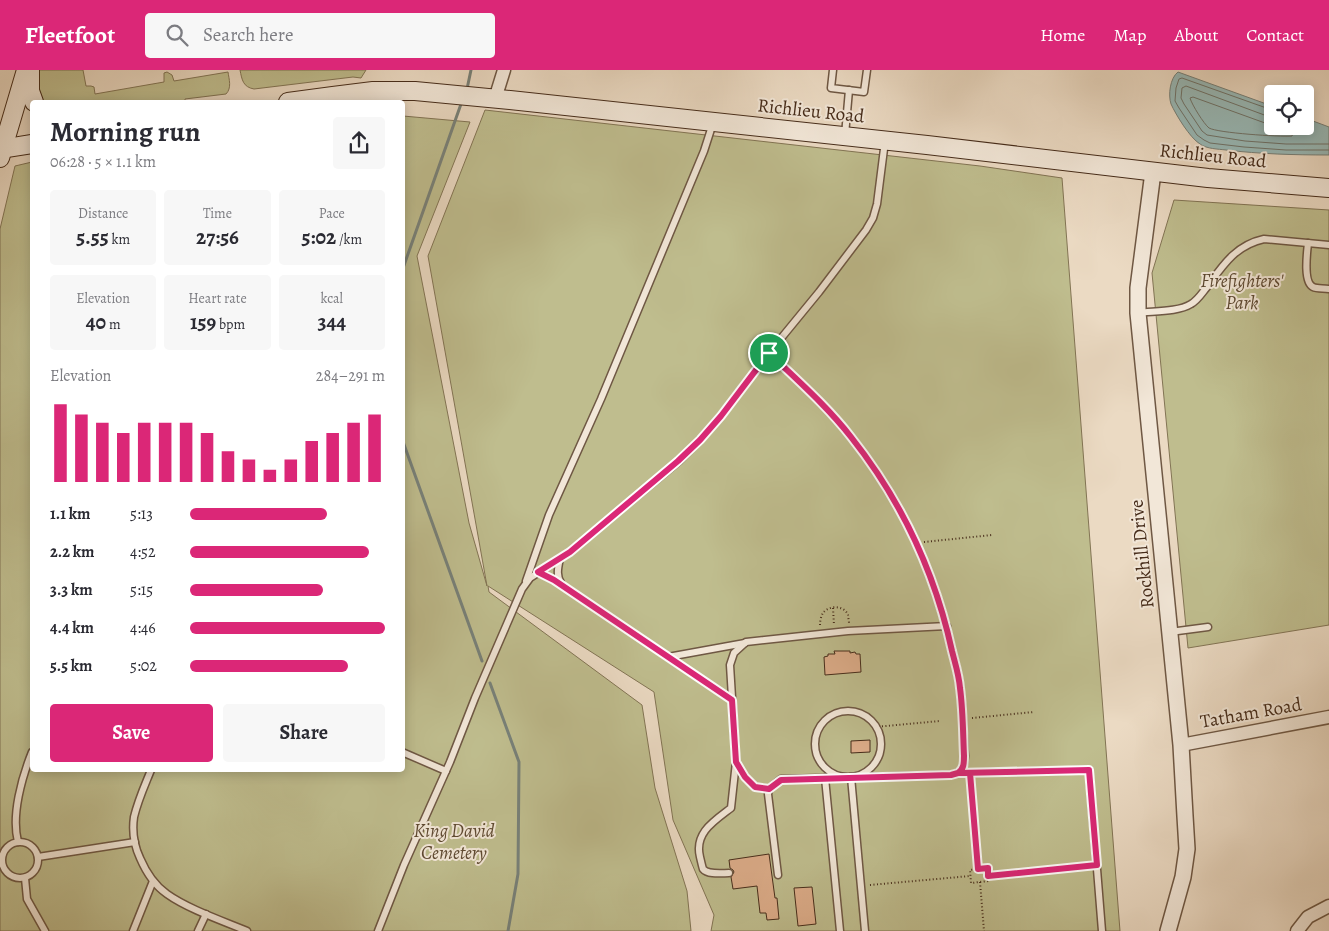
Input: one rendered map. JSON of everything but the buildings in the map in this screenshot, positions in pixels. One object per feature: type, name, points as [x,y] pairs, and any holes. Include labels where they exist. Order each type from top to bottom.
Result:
[{"type":"main road","points":[[1,152],[26,70]]},
{"type":"main road","points":[[30,70],[30,91],[33,100]]},
{"type":"main road","name":"Richlieu Road","points":[[303,100],[373,91],[415,91],[886,140],[1153,172],[1329,188]]},
{"type":"main road","points":[[1,152],[30,145]]},
{"type":"street","points":[[496,99],[504,70]]},
{"type":"street","name":"Rockhill Drive","points":[[1153,172],[1138,288],[1138,313],[1170,632],[1187,849],[1183,876],[1168,931]]},
{"type":"street","name":"Tatham Road","points":[[1180,745],[1329,718]]},
{"type":"street","points":[[1296,931],[1308,917],[1329,906]]},
{"type":"lane","points":[[833,70],[831,88],[864,92],[867,70]]},
{"type":"lane","points":[[845,136],[849,90]]},
{"type":"lane","points":[[378,931],[404,865],[525,585],[549,515],[601,399],[704,151],[714,122]]},
{"type":"lane","points":[[525,585],[530,578],[570,552],[605,524],[678,461],[721,416],[866,230],[873,218],[877,204],[886,140]]},
{"type":"lane","points":[[1138,313],[1171,310],[1192,304],[1199,298],[1226,262],[1236,252],[1254,242],[1264,240],[1329,245]]},
{"type":"lane","points":[[1308,243],[1306,278],[1309,284],[1314,287],[1329,289]]},
{"type":"lane","points":[[769,353],[828,410],[851,436],[883,480],[917,543],[930,572],[947,626],[960,686],[964,765],[958,773]]},
{"type":"lane","points":[[560,558],[557,570],[558,578],[564,586]]},
{"type":"lane","points":[[538,572],[564,586],[732,700]]},
{"type":"lane","points":[[668,657],[746,642],[835,632],[947,626]]},
{"type":"lane","points":[[1170,632],[1208,627]]},
{"type":"lane","points":[[730,873],[708,873],[703,868],[699,854],[700,838],[711,824],[731,808],[736,762],[730,665],[734,653],[746,642]]},
{"type":"lane","points":[[842,712],[852,712],[862,715],[871,721],[875,727],[880,739],[880,750],[877,760],[861,774],[851,778],[835,774],[822,764],[816,754],[817,732],[831,716],[842,712]]},
{"type":"lane","points":[[405,753],[446,770]]},
{"type":"lane","points":[[18,842],[16,834],[19,794],[30,757]]},
{"type":"lane","points":[[736,762],[745,777],[755,787],[769,789]]},
{"type":"lane","points":[[778,874],[768,794],[769,789],[781,780],[1089,770],[1102,931]]},
{"type":"lane","points":[[150,772],[139,799],[134,824],[135,842],[144,867],[153,881],[179,902],[247,931]]},
{"type":"lane","points":[[825,778],[840,931]]},
{"type":"lane","points":[[851,778],[865,931]]},
{"type":"lane","points":[[18,842],[29,844],[38,857],[34,872],[25,878],[19,879],[8,875],[4,870],[1,860],[8,846],[18,842]]},
{"type":"lane","points":[[38,857],[135,842]]},
{"type":"lane","points":[[25,878],[27,899],[45,931]]},
{"type":"lane","points":[[133,931],[153,881]]},
{"type":"lane","points":[[198,931],[206,914]]},
{"type":"path","points":[[917,543],[992,535]]},
{"type":"path","points":[[820,634],[821,618],[824,611],[838,607],[848,615],[848,631]]},
{"type":"path","points":[[833,608],[835,632]]},
{"type":"path","points":[[962,718],[1034,712]]},
{"type":"path","points":[[875,727],[940,721]]},
{"type":"path","points":[[970,773],[978,869]]},
{"type":"path","points":[[988,876],[1097,865]]},
{"type":"path","points":[[988,868],[989,881],[971,883],[970,870],[978,869],[988,868]]},
{"type":"path","points":[[861,886],[970,876]]},
{"type":"path","points":[[980,882],[984,931]]},
{"type":"green space","points":[[34,70],[83,70],[86,86],[94,87],[95,94],[164,82],[164,73],[167,72],[172,75],[174,81],[228,72],[230,86],[226,94],[185,100],[39,100]]},
{"type":"green space","points":[[240,70],[366,70],[361,78],[353,77],[254,89],[245,85]]},
{"type":"green space","name":"King David Cemetery","points":[[485,110],[980,166],[1062,178],[1120,931],[711,931],[714,915],[673,820],[654,692],[488,586],[489,592],[642,705],[655,788],[687,891],[691,931],[0,931],[0,229],[15,166],[30,162],[30,772],[405,772],[405,116],[470,122],[417,256],[469,523],[487,586],[428,256]]},
{"type":"green space","name":"Firefighters' Park","points":[[1174,200],[1329,210],[1329,625],[1188,648],[1152,273]]},
{"type":"water","points":[[1178,72],[1264,103],[1264,135],[1314,135],[1314,121],[1329,127],[1329,155],[1252,152],[1203,146],[1188,132],[1171,104],[1170,87]]},
{"type":"waterway","points":[[467,89],[471,70]]},
{"type":"waterway","points":[[405,263],[461,104]]},
{"type":"waterway","points":[[405,447],[482,661]]},
{"type":"waterway","points":[[490,683],[519,762],[518,874],[508,931]]},
{"type":"route","points":[[769,353],[721,416],[678,461],[598,530],[570,552],[538,572],[554,580],[732,700],[736,762],[745,777],[755,787],[769,789],[781,780],[951,775],[958,773],[1089,770],[1097,865],[988,876],[988,868],[978,869],[970,773],[958,773],[964,765],[960,686],[947,626],[930,572],[917,543],[883,480],[851,436],[828,410],[769,353]]}]
